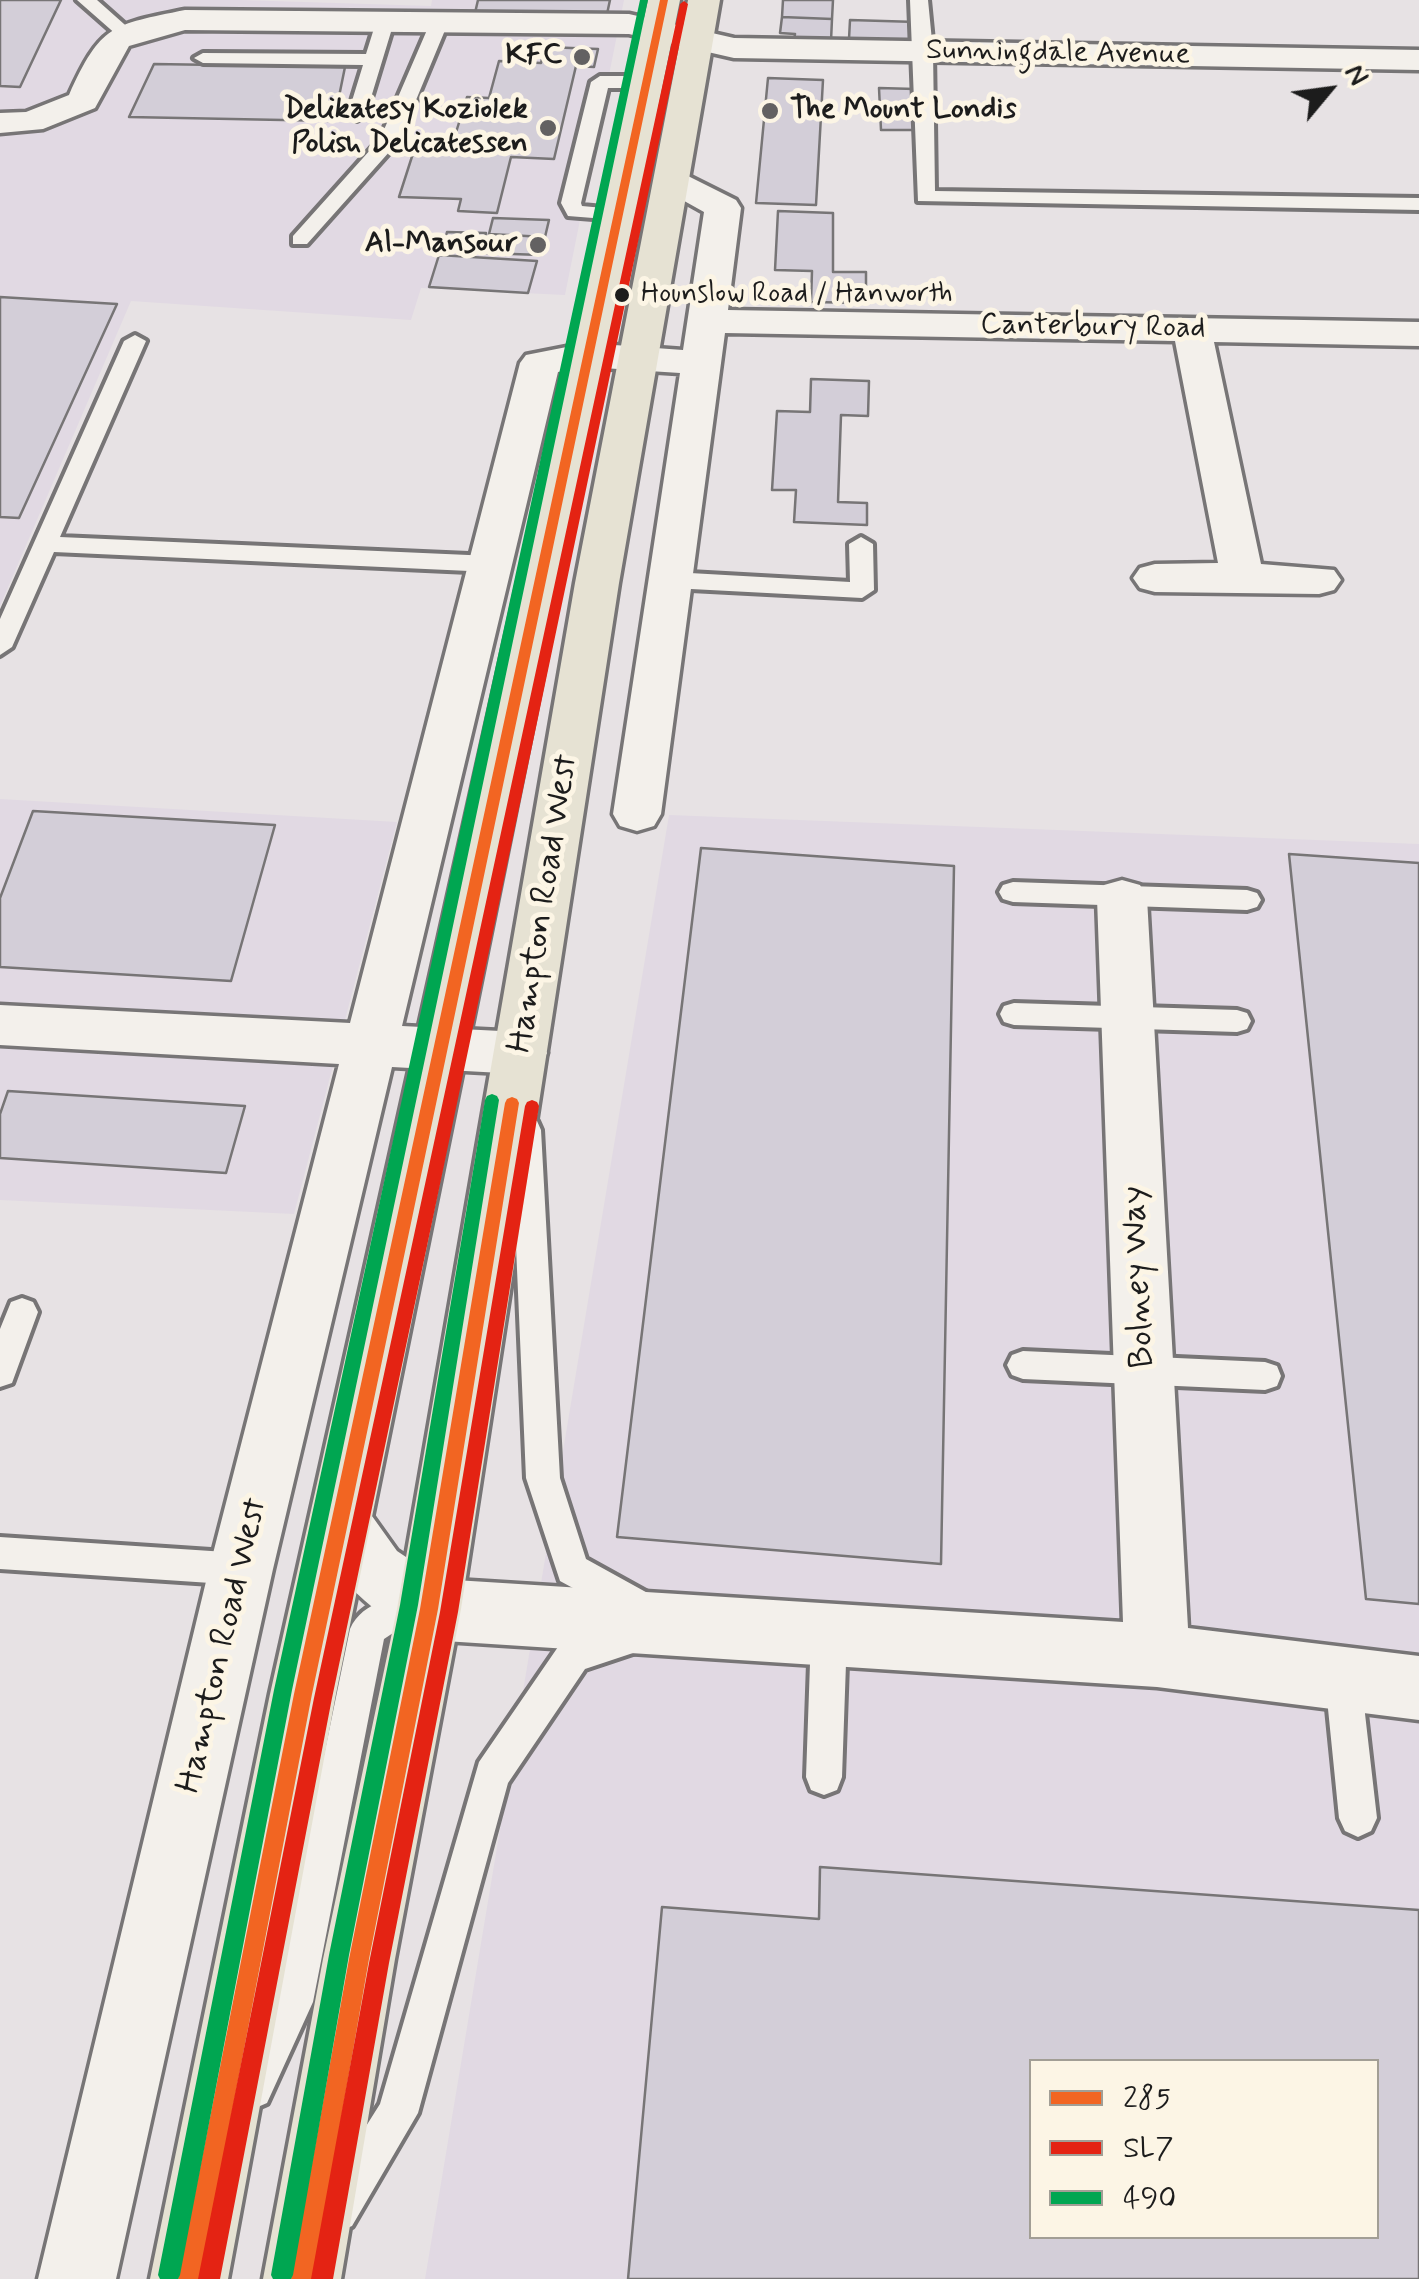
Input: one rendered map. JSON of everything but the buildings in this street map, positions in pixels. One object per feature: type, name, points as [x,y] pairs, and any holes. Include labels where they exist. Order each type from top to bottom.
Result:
[{"type":"main road","name":"Hampton Road West","points":[[304,2272],[359,1958],[430,1610],[520,1052],[612,357],[618,214],[648,82],[681,17]]},
{"type":"main road","name":"Hampton Road West","points":[[188,2279],[440,1047],[612,357],[674,180],[681,17]]},
{"type":"street","name":"Sunningdale Avenue","points":[[124,32],[185,20],[630,24],[681,17],[734,48],[1419,60]]},
{"type":"street","points":[[0,122],[32,122],[82,101],[108,43],[124,32]]},
{"type":"street","points":[[638,814],[723,208],[674,180]]},
{"type":"street","name":"Canterbury Road","points":[[708,321],[1419,334]]},
{"type":"street","points":[[1192,330],[1242,578]]},
{"type":"street","points":[[612,357],[700,363]]},
{"type":"street","name":"Hampton Road West","points":[[77,2279],[241,1569],[540,363],[612,357]]},
{"type":"street","points":[[1155,578],[1319,580]]},
{"type":"street","name":"Bolney Way","points":[[1122,898],[1157,1656]]},
{"type":"street","points":[[0,1025],[520,1052]]},
{"type":"street","points":[[340,1522],[374,1572],[430,1610],[1157,1656],[1419,1688]]},
{"type":"lane","points":[[86,0],[124,32]]},
{"type":"lane","points":[[919,0],[924,51],[924,197],[1419,204]]},
{"type":"lane","points":[[357,114],[384,22]]},
{"type":"lane","points":[[300,240],[388,141],[440,23]]},
{"type":"lane","points":[[202,58],[374,60]]},
{"type":"lane","points":[[0,647],[135,342]]},
{"type":"lane","points":[[46,544],[491,564]]},
{"type":"lane","points":[[672,580],[862,590],[861,544]]},
{"type":"lane","points":[[1013,892],[1247,900]]},
{"type":"lane","points":[[1014,1014],[1236,1021]]},
{"type":"lane","points":[[520,1052],[534,1244],[543,1478],[572,1570],[670,1624]]},
{"type":"lane","points":[[0,1373],[22,1312]]},
{"type":"lane","points":[[1023,1365],[1265,1376]]},
{"type":"lane","points":[[0,1553],[241,1569]]},
{"type":"lane","points":[[206,2192],[293,2002],[368,1629],[393,1613],[430,1610]]},
{"type":"lane","points":[[304,2272],[398,2112],[492,1775],[572,1656],[670,1624]]},
{"type":"lane","points":[[824,1777],[830,1635]]},
{"type":"lane","points":[[1343,1679],[1358,1818]]},
{"type":"shaded area","points":[[0,0],[240,0],[431,6],[432,0],[624,0],[565,295],[421,288],[411,320],[131,301],[0,606]]},
{"type":"shaded area","points":[[0,799],[397,822],[294,1214],[0,1200]]},
{"type":"shaded area","points":[[669,815],[1419,844],[1419,2279],[425,2279]]},
{"type":"transit line","name":"490","points":[[169,2275],[283,1690],[644,0]]},
{"type":"transit line","name":"285","points":[[189,2279],[303,1694],[664,0]]},
{"type":"transit line","name":"SL7","points":[[209,2279],[323,1698],[684,4]]},
{"type":"transit line","name":"490","points":[[282,2275],[339,1955],[409,1605],[492,1100]]},
{"type":"transit line","name":"285","points":[[302,2279],[359,1959],[429,1609],[512,1103]]},
{"type":"transit line","name":"SL7","points":[[322,2279],[379,1963],[449,1612],[532,1106]]},
{"type":"place","name":"KFC","points":[[582,57]]},
{"type":"place","name":"The Mount Londis","points":[[770,111]]},
{"type":"place","name":"Delikatesy Koziolek Polish Delicatessen","points":[[548,128]]},
{"type":"place","name":"Al-Mansour","points":[[538,245]]},
{"type":"place","name":"Hounslow Road / Hanworth","points":[[622,295]]}]
